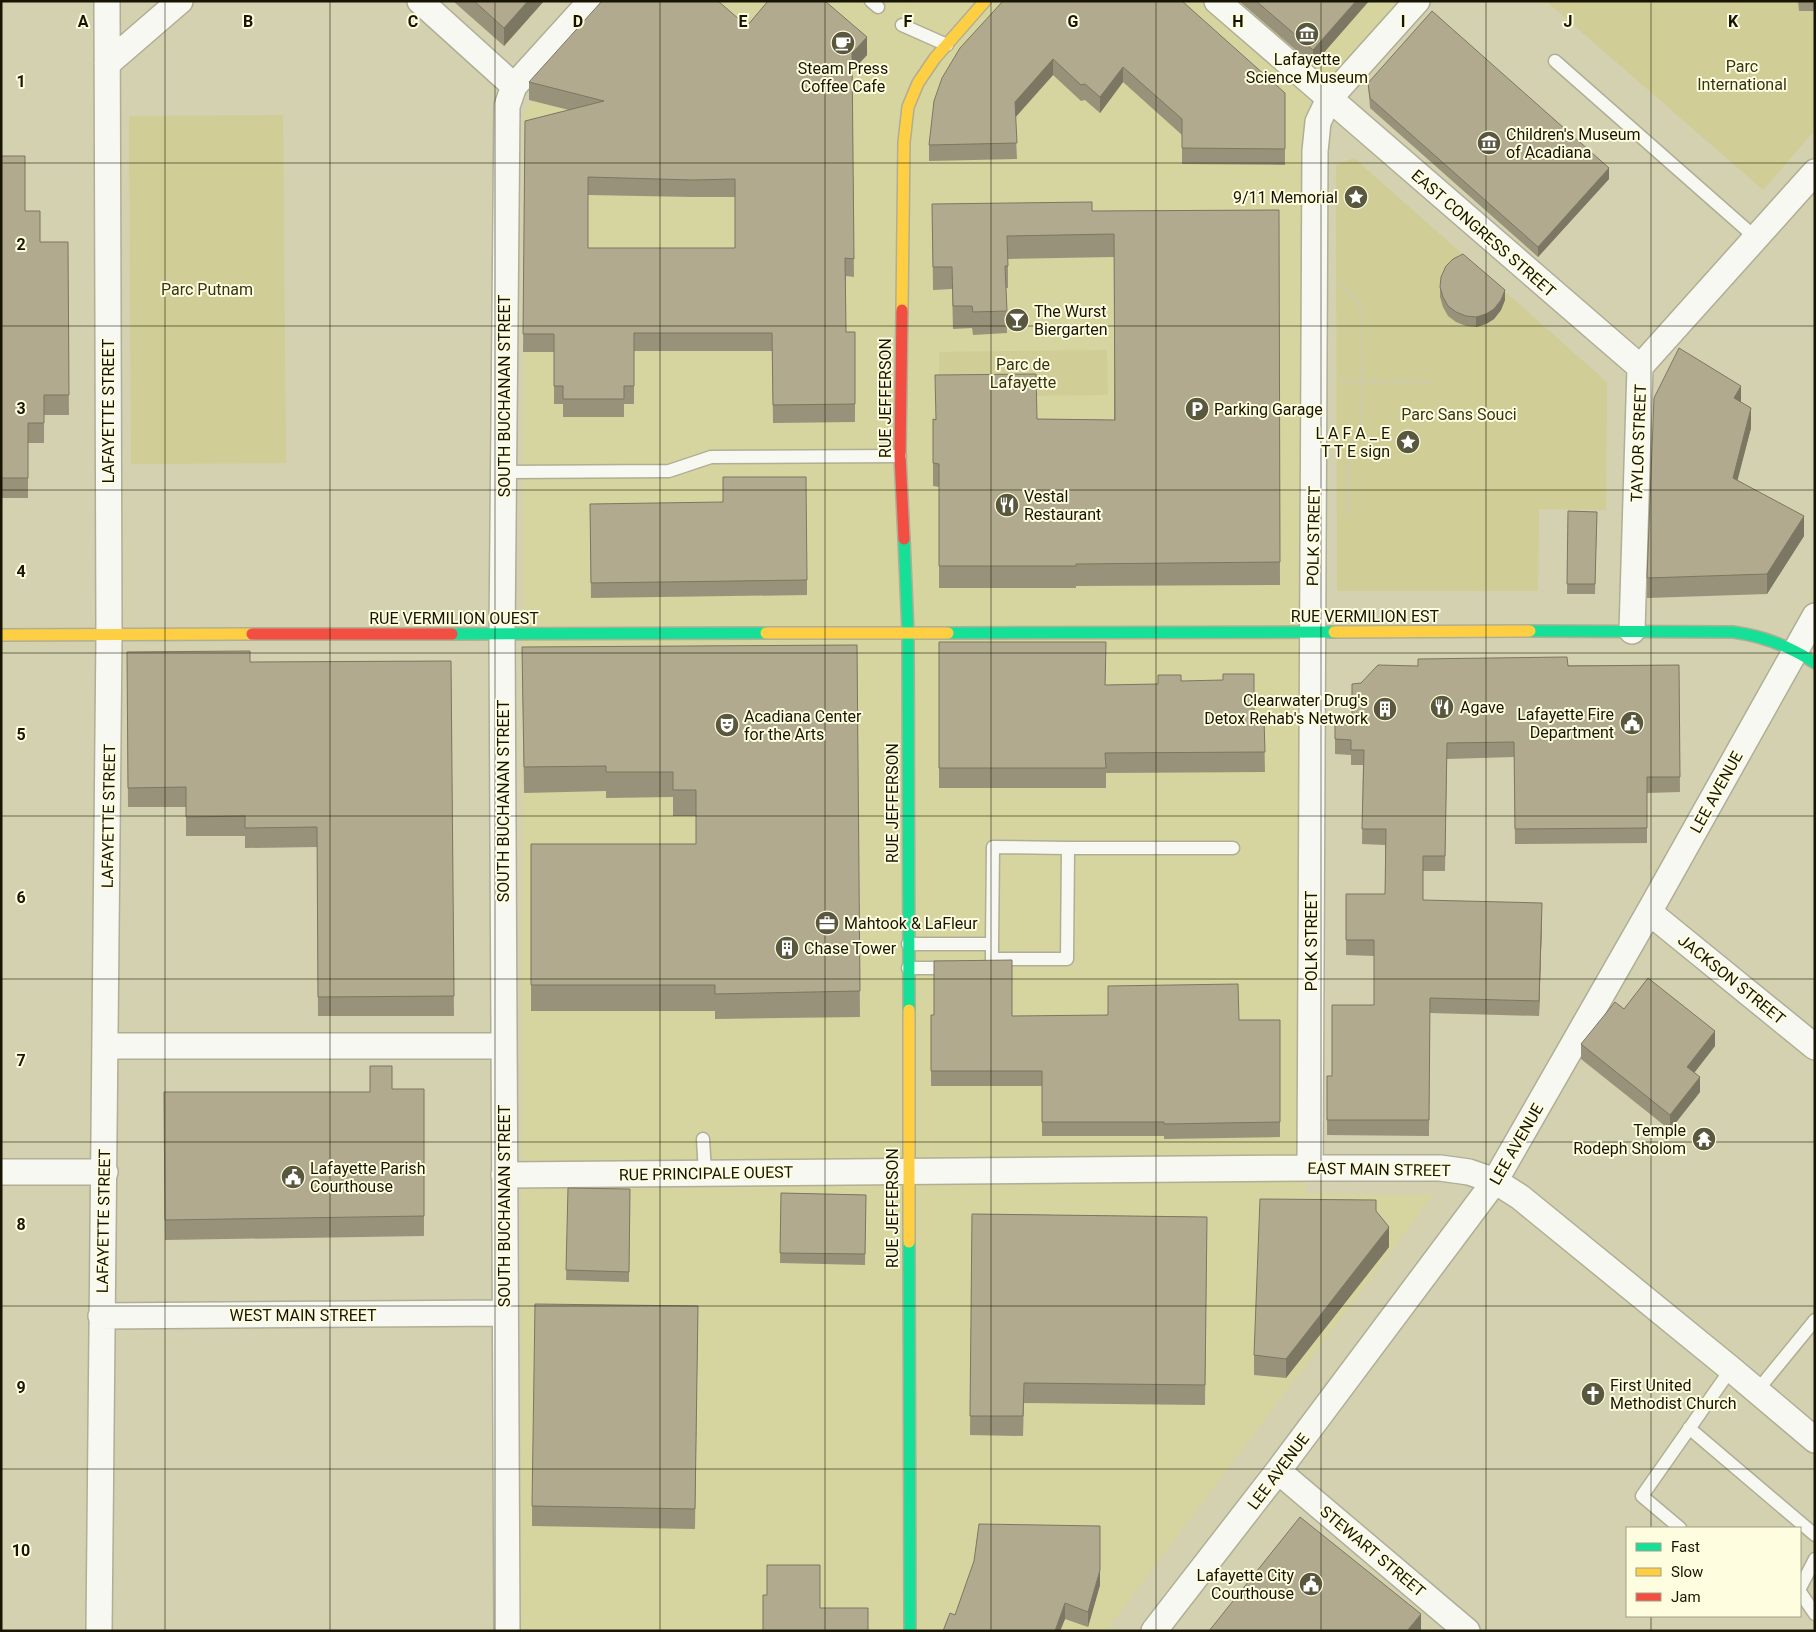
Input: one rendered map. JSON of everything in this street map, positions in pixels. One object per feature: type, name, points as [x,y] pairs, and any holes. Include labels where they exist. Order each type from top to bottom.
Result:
[{"type":"street","name":"LAFAYETTE STREET","points":[[99,1631],[109,636],[106,1]]},
{"type":"street","points":[[106,64],[180,1]]},
{"type":"street","points":[[420,1],[514,86]]},
{"type":"street","name":"SOUTH BUCHANAN STREET","points":[[507,1631],[502,634],[507,106],[514,86],[591,1]]},
{"type":"street","name":"EAST CONGRESS STREET","points":[[1217,1],[1640,367]]},
{"type":"street","name":"POLK STREET","points":[[1310,1168],[1315,151],[1318,122],[1329,99],[1417,1]]},
{"type":"street","name":"RUE JEFFERSON","points":[[910,1631],[908,634],[900,456],[904,142],[906,116],[911,97],[925,70],[981,5]]},
{"type":"street","name":"TAYLOR STREET","points":[[1632,631],[1640,367],[1815,172]]},
{"type":"street","name":"LEE AVENUE","points":[[1154,1631],[1278,1471],[1496,1181],[1649,912],[1805,656],[1815,616]]},
{"type":"street","name":"RUE VERMILION EST","points":[[908,634],[1720,631],[1750,634],[1778,641],[1805,656]]},
{"type":"street","name":"RUE VERMILION OUEST","points":[[1,635],[908,634]]},
{"type":"street","name":"JACKSON STREET","points":[[1649,912],[1815,1047]]},
{"type":"street","points":[[105,1046],[504,1046]]},
{"type":"street","name":"EAST MAIN STREET","points":[[908,1172],[1310,1168],[1440,1168],[1469,1172],[1496,1181],[1520,1197],[1815,1440]]},
{"type":"street","points":[[1,1172],[104,1172]]},
{"type":"street","name":"RUE PRINCIPALE OUEST","points":[[504,1175],[908,1172]]},
{"type":"street","name":"WEST MAIN STREET","points":[[101,1316],[505,1313]]},
{"type":"street","name":"STEWART STREET","points":[[1278,1471],[1467,1631]]},
{"type":"lane","points":[[966,1],[981,5]]},
{"type":"lane","points":[[902,25],[947,45]]},
{"type":"lane","points":[[1555,61],[1756,238]]},
{"type":"lane","points":[[504,472],[670,471],[711,457],[900,456]]},
{"type":"lane","points":[[908,968],[992,968],[992,847],[1233,848]]},
{"type":"lane","points":[[992,959],[1067,959],[1068,848]]},
{"type":"lane","points":[[908,944],[992,944]]},
{"type":"lane","points":[[703,1138],[705,1174]]},
{"type":"lane","points":[[1757,1391],[1815,1320]]},
{"type":"lane","points":[[1679,1527],[1642,1496],[1731,1369]]},
{"type":"lane","points":[[1689,1428],[1815,1535]]},
{"type":"lane","points":[[1801,1586],[1815,1559]]},
{"type":"lane","points":[[1801,1593],[1815,1614]]},
{"type":"path","points":[[1341,276],[1341,284],[1361,306],[1361,436],[1348,448],[1348,517]]},
{"type":"path","points":[[1336,381],[1431,382]]},
{"type":"shaded area","points":[[621,1],[1400,1],[1308,106],[1306,1194],[1433,1195],[1106,1631],[521,1631],[524,111]]},
{"type":"green space","name":"Parc International","points":[[1546,1],[1815,1],[1815,130],[1763,190]]},
{"type":"green space","name":"Parc Putnam","points":[[283,115],[286,463],[131,464],[129,116]]},
{"type":"green space","name":"Parc Sans Souci","points":[[1354,158],[1607,382],[1606,510],[1539,509],[1538,591],[1337,591],[1336,165]]},
{"type":"green space","name":"Parc de Lafayette","points":[[1107,350],[1108,395],[939,397],[939,352]]},
{"type":"building","points":[[474,1],[528,1],[504,28]]},
{"type":"building","points":[[602,1],[718,1],[747,26],[768,1],[825,1],[867,37],[852,53],[854,259],[845,258],[846,332],[855,332],[855,404],[773,405],[772,333],[634,333],[634,386],[624,386],[624,399],[563,399],[563,386],[554,386],[554,334],[523,334],[525,121],[604,101],[529,82]],"holes":[[[588,177],[693,180],[735,179],[735,248],[588,248]]]},
{"type":"building","points":[[1003,1],[1182,1],[1285,93],[1285,149],[1182,148],[1182,119],[1123,67],[1100,97],[1085,84],[1081,85],[1053,59],[1015,102],[1017,143],[929,145],[934,101],[942,78],[960,48]]},
{"type":"building","points":[[1256,1],[1356,1],[1313,50]]},
{"type":"building","name":"Children's Museum of Acadiana","points":[[1432,11],[1609,168],[1538,247],[1370,98],[1368,83]]},
{"type":"building","points":[[1,156],[25,156],[25,211],[40,211],[40,242],[68,242],[69,395],[44,395],[44,423],[28,423],[28,478],[1,478]]},
{"type":"building","points":[[1092,202],[1092,211],[1279,210],[1280,562],[1076,564],[1076,566],[939,566],[939,464],[933,463],[933,419],[936,420],[935,375],[1036,374],[1037,419],[1115,420],[1114,234],[1007,236],[1008,266],[1005,266],[1007,311],[973,312],[972,306],[953,306],[952,267],[933,267],[932,204]]},
{"type":"building","points":[[1463,254],[1505,290],[1501,300],[1494,309],[1476,317],[1466,316],[1448,306],[1440,287],[1441,277],[1446,266],[1453,259]]},
{"type":"building","points":[[1679,348],[1741,386],[1734,398],[1751,408],[1733,478],[1804,516],[1767,574],[1647,578],[1654,398]]},
{"type":"building","points":[[723,477],[806,477],[807,580],[591,583],[590,504],[723,502]]},
{"type":"building","points":[[1568,511],[1597,512],[1595,584],[1567,584]]},
{"type":"building","points":[[939,642],[1106,642],[1105,685],[1158,684],[1158,675],[1181,675],[1181,681],[1223,680],[1223,674],[1254,674],[1254,720],[1264,720],[1265,752],[1105,753],[1106,768],[939,768]]},
{"type":"building","points":[[857,645],[860,991],[715,994],[715,985],[531,985],[531,844],[696,844],[696,790],[673,790],[673,772],[606,772],[606,766],[524,767],[522,647]]},
{"type":"building","points":[[250,651],[250,662],[451,661],[454,996],[318,997],[317,827],[245,828],[245,816],[186,817],[186,787],[128,788],[127,652]]},
{"type":"building","points":[[1567,657],[1568,666],[1679,665],[1680,777],[1647,777],[1647,828],[1515,829],[1514,742],[1447,743],[1445,856],[1423,856],[1423,900],[1542,903],[1539,1001],[1430,998],[1429,1120],[1327,1120],[1327,1076],[1332,1076],[1332,1005],[1374,1005],[1374,940],[1346,940],[1346,894],[1385,894],[1386,829],[1362,829],[1364,750],[1351,750],[1351,740],[1335,739],[1335,717],[1352,717],[1352,684],[1361,683],[1378,665],[1418,666],[1418,659]]},
{"type":"building","points":[[1012,960],[1012,1016],[1108,1015],[1108,986],[1238,984],[1239,1020],[1280,1020],[1280,1122],[1164,1124],[1164,1122],[1042,1122],[1042,1071],[931,1071],[931,1015],[934,1015],[934,961]]},
{"type":"building","points":[[1648,978],[1715,1031],[1687,1067],[1700,1077],[1670,1115],[1581,1044],[1615,1002],[1624,1009]]},
{"type":"building","name":"Lafayette Parish Courthouse","points":[[370,1066],[392,1066],[392,1089],[424,1089],[424,1216],[165,1220],[164,1092],[370,1092]]},
{"type":"building","points":[[568,1188],[630,1189],[629,1272],[566,1270]]},
{"type":"building","points":[[781,1193],[866,1195],[865,1254],[780,1253]]},
{"type":"building","points":[[1260,1199],[1376,1200],[1376,1211],[1389,1227],[1286,1359],[1254,1355]]},
{"type":"building","points":[[972,1214],[1207,1217],[1205,1385],[1024,1383],[1023,1416],[970,1416]]},
{"type":"building","points":[[535,1304],[698,1306],[695,1509],[532,1506]]},
{"type":"building","name":"Lafayette City Courthouse","points":[[1300,1517],[1421,1614],[1407,1631],[1209,1631]]},
{"type":"building","points":[[979,1524],[1100,1526],[1100,1570],[1088,1612],[1065,1603],[1055,1631],[943,1631],[950,1613],[955,1615],[974,1561]]},
{"type":"building","points":[[767,1565],[820,1565],[820,1608],[868,1608],[868,1631],[763,1631],[763,1595],[767,1595]]},
{"type":"traffic: fast","points":[[904,539],[908,633],[909,1010]]},
{"type":"traffic: fast","points":[[1530,631],[1733,632],[1755,636],[1776,643],[1815,663]]},
{"type":"traffic: fast","points":[[948,633],[1334,632]]},
{"type":"traffic: fast","points":[[452,634],[766,633]]},
{"type":"traffic: fast","points":[[909,1242],[910,1631]]},
{"type":"traffic: slow","points":[[902,310],[904,142],[908,107],[918,83],[935,58],[985,1]]},
{"type":"traffic: slow","points":[[1334,632],[1530,631]]},
{"type":"traffic: slow","points":[[766,633],[948,633]]},
{"type":"traffic: slow","points":[[1,635],[252,634]]},
{"type":"traffic: slow","points":[[909,1010],[909,1242]]},
{"type":"traffic: jam","points":[[902,310],[900,456],[904,539]]},
{"type":"traffic: jam","points":[[252,634],[452,634]]},
{"type":"place","name":"Lafayette Science Museum","points":[[1307,34]]},
{"type":"place","name":"Steam Press Coffee Cafe","points":[[843,43]]},
{"type":"place","name":"Children's Museum of Acadiana","points":[[1489,143]]},
{"type":"place","name":"9/11 Memorial","points":[[1356,197]]},
{"type":"place","name":"The Wurst Biergarten","points":[[1017,320]]},
{"type":"place","name":"Parking Garage","points":[[1197,409]]},
{"type":"place","name":"L A F A _ E T T E sign","points":[[1408,442]]},
{"type":"place","name":"Vestal Restaurant","points":[[1007,505]]},
{"type":"place","name":"Agave","points":[[1442,707]]},
{"type":"place","name":"Clearwater Drug's Detox Rehab's Network","points":[[1385,709]]},
{"type":"place","name":"Lafayette Fire Department","points":[[1632,723]]},
{"type":"place","name":"Acadiana Center for the Arts","points":[[727,725]]},
{"type":"place","name":"Mahtook & LaFleur","points":[[827,923]]},
{"type":"place","name":"Chase Tower","points":[[787,948]]},
{"type":"place","name":"Temple Rodeph Sholom","points":[[1704,1139]]},
{"type":"place","name":"Lafayette Parish Courthouse","points":[[293,1177]]},
{"type":"place","name":"First United Methodist Church","points":[[1593,1394]]},
{"type":"place","name":"Lafayette City Courthouse","points":[[1311,1584]]}]
